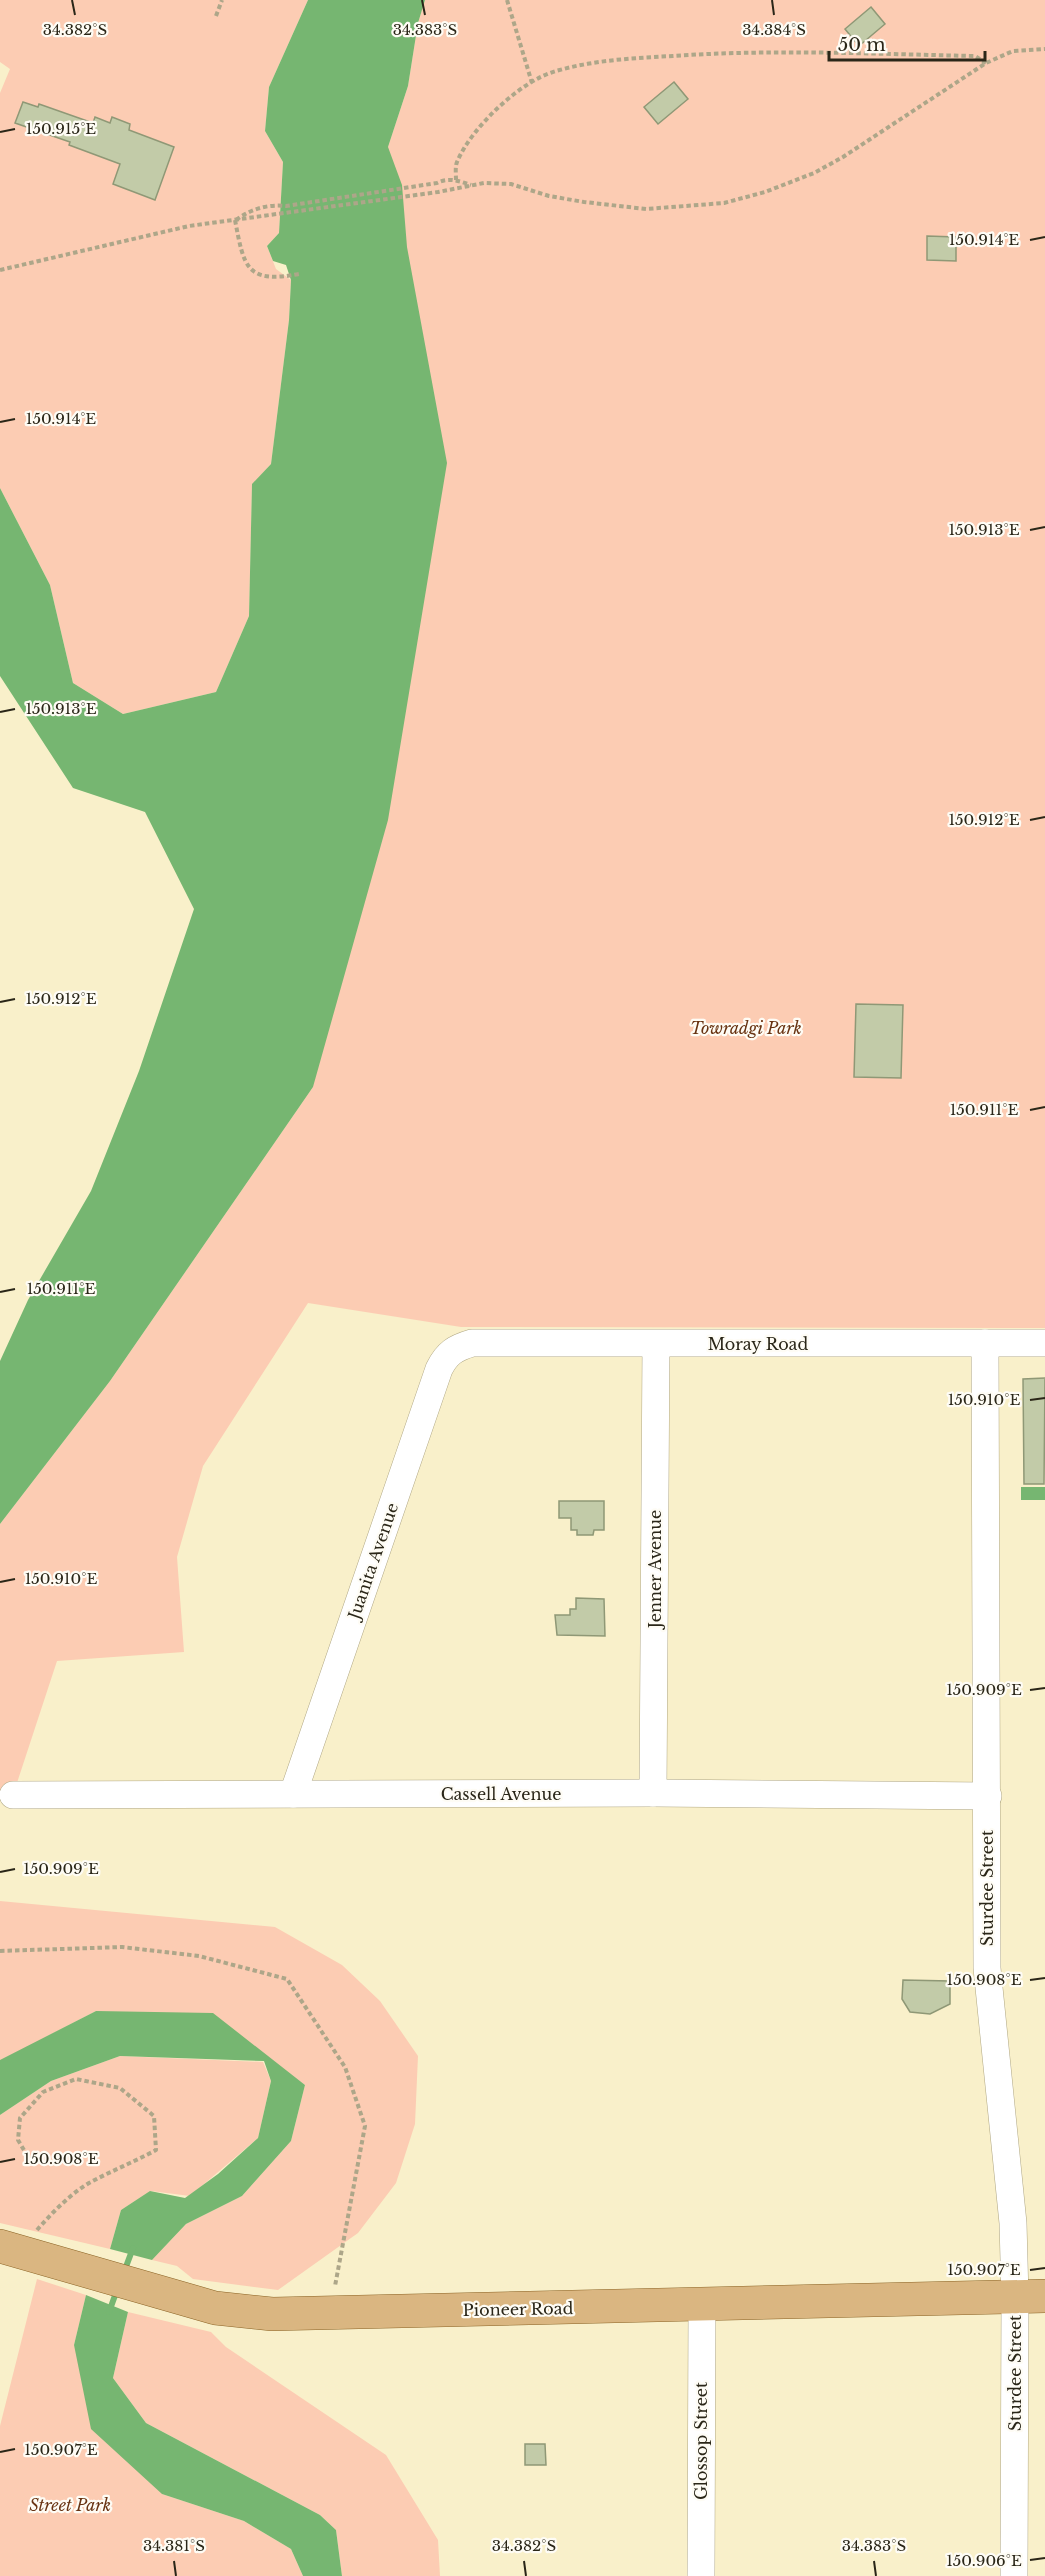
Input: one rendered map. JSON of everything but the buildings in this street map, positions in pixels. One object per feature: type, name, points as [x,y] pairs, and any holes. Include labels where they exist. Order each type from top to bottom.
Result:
[{"type":"main road","name":"Pioneer Road","points":[[9,2248],[215,2307],[241,2312],[331,2314],[1030,2296]]},
{"type":"street","name":"Moray Road","points":[[472,1343],[1045,1343]]},
{"type":"street","name":"Juanita Avenue","points":[[293,1794],[439,1369],[446,1355],[457,1347],[472,1343]]},
{"type":"street","name":"Sturdee Street","points":[[985,1343],[987,1968],[1007,2156],[1030,2296],[1014,2576]]},
{"type":"street","name":"Jenner Avenue","points":[[653,1793],[656,1344]]},
{"type":"street","name":"Cassell Avenue","points":[[13,1795],[653,1793],[988,1796]]},
{"type":"street","name":"Glossop Street","points":[[700,2576],[702,2305]]},
{"type":"path","points":[[216,16],[222,0]]},
{"type":"path","points":[[507,0],[532,83]]},
{"type":"path","points":[[0,270],[189,226],[438,192],[473,185],[511,184],[549,196],[646,209],[724,203],[765,192],[813,173],[843,157],[986,63],[1013,51],[1045,49]]},
{"type":"path","points":[[456,180],[456,164],[465,147],[491,114],[516,92],[553,71],[609,60],[723,52],[975,56],[986,63]]},
{"type":"path","points":[[236,220],[247,212],[271,205],[286,206],[437,183],[443,180],[456,180],[473,185]]},
{"type":"path","points":[[236,220],[244,260],[253,270],[267,278],[299,274]]},
{"type":"path","points":[[0,1951],[122,1947],[199,1956],[287,1979],[345,2067],[365,2126],[331,2314]]},
{"type":"path","points":[[9,2248],[88,2184],[156,2150],[154,2116],[120,2088],[76,2079],[43,2092],[20,2118],[18,2140],[28,2157],[39,2161]]},
{"type":"green space","points":[[0,0],[308,0],[269,87],[265,131],[283,162],[279,233],[267,246],[276,269],[291,280],[289,320],[271,464],[252,485],[249,616],[216,692],[123,714],[73,683],[50,585],[0,488],[0,93],[10,69],[0,62]]},
{"type":"green space","name":"Towradgi Park","points":[[425,0],[1045,0],[1045,1328],[461,1327],[308,1303],[203,1466],[177,1557],[184,1652],[57,1661],[13,1795],[0,1796],[0,1524],[110,1381],[313,1087],[388,147],[408,86],[418,23]]},
{"type":"green space","points":[[0,1901],[275,1927],[342,1965],[380,2001],[418,2056],[415,2124],[396,2183],[358,2233],[278,2290],[193,2279],[177,2266],[152,2260],[186,2224],[242,2196],[291,2141],[305,2085],[262,2056],[96,2011],[0,2061]]},
{"type":"green space","points":[[120,2056],[263,2062],[271,2081],[258,2138],[190,2196],[151,2191],[121,2210],[110,2249],[0,2223],[0,2115],[51,2081]]},
{"type":"green space","name":"Street Park","points":[[37,2279],[86,2295],[74,2345],[162,2494],[244,2521],[291,2549],[303,2576],[0,2576],[0,2426]]},
{"type":"green space","points":[[128,2312],[211,2332],[226,2347],[386,2455],[438,2540],[440,2576],[342,2576],[336,2530],[320,2515],[146,2423],[113,2378]]},
{"type":"shaded area","points":[[308,0],[425,0],[418,23],[408,86],[388,147],[402,185],[407,247],[447,463],[388,820],[313,1087],[110,1381],[0,1524],[0,1361],[28,1300],[91,1191],[139,1071],[194,909],[145,812],[73,788],[0,676],[0,488],[50,585],[73,683],[123,714],[216,692],[249,616],[252,484],[271,464],[289,320],[291,280],[286,265],[273,261],[267,246],[279,233],[283,162],[265,131],[269,87]]},
{"type":"shaded area","points":[[1021,1487],[1045,1487],[1045,1500],[1021,1500]]},
{"type":"shaded area","points":[[96,2011],[213,2013],[305,2085],[291,2141],[242,2196],[186,2224],[152,2260],[110,2249],[121,2210],[150,2191],[185,2198],[218,2174],[258,2138],[271,2081],[264,2061],[120,2056],[51,2081],[0,2115],[0,2060]]},
{"type":"shaded area","points":[[86,2295],[128,2312],[113,2378],[146,2423],[320,2515],[336,2530],[342,2576],[303,2576],[291,2549],[244,2521],[162,2494],[91,2429],[74,2345]]},
{"type":"waterway","points":[[124,2272],[133,2248]]},
{"type":"waterway","points":[[109,2312],[117,2290]]}]
